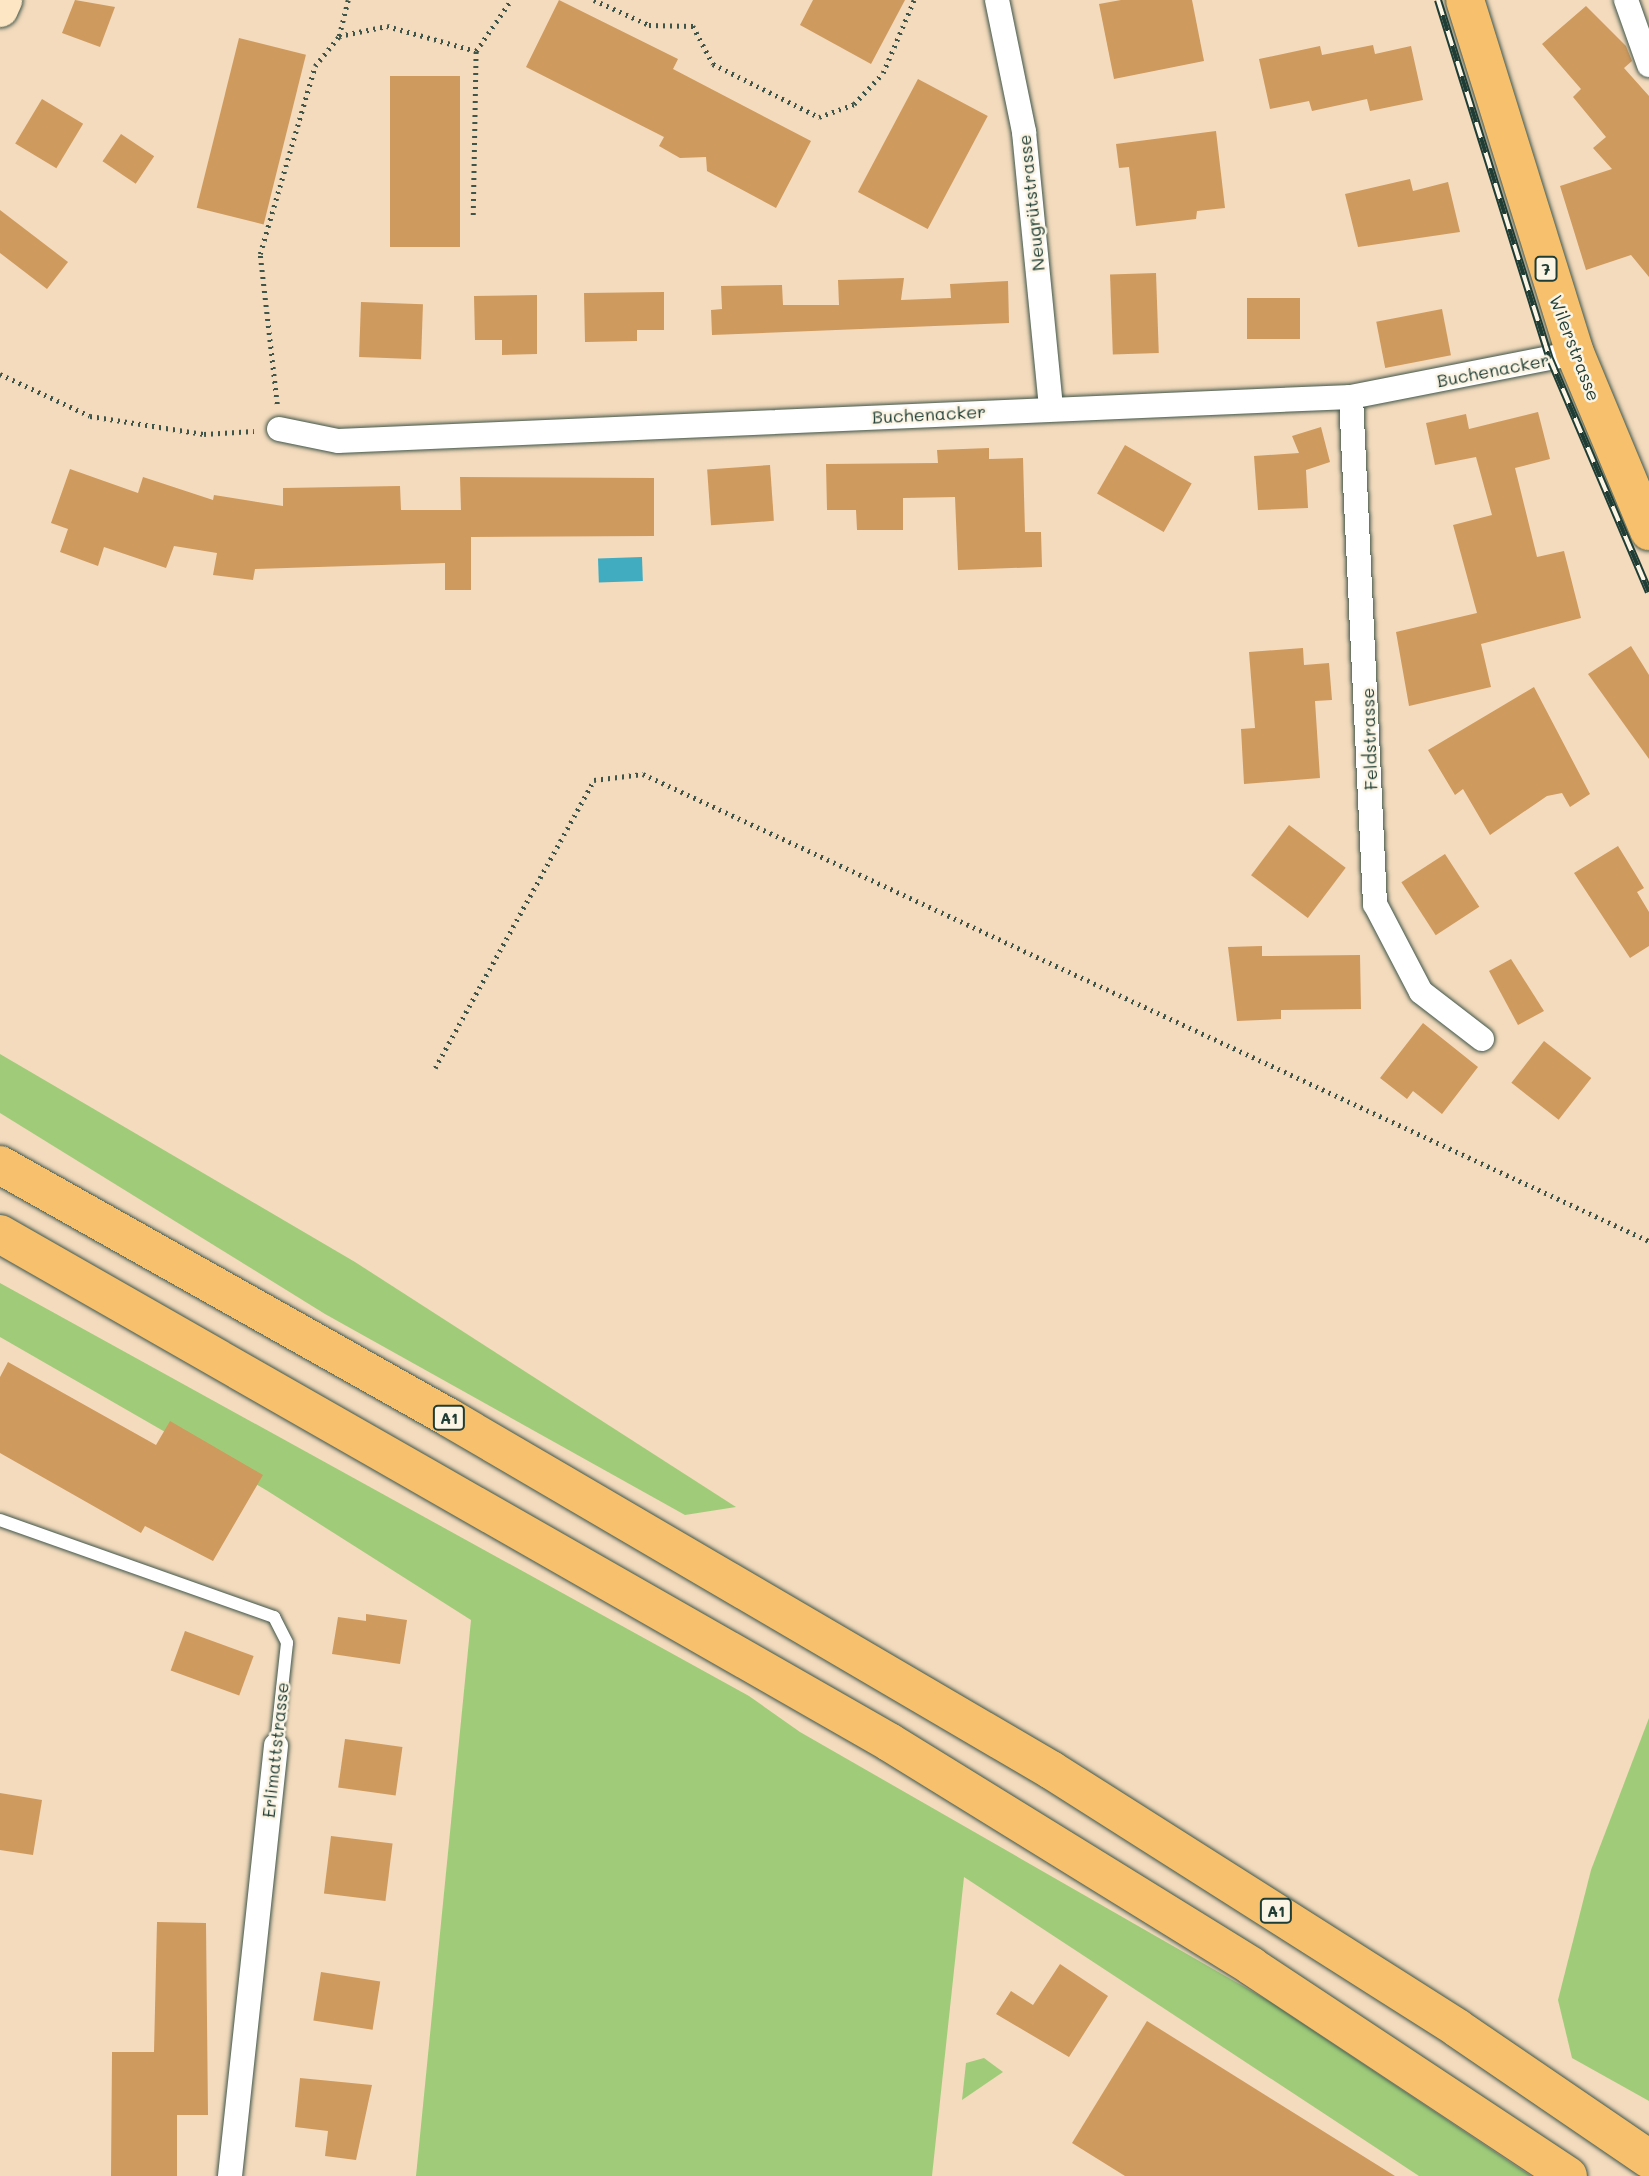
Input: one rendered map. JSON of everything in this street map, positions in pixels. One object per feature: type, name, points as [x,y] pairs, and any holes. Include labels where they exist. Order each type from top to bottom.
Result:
[{"type":"main road","name":"Wilerstrasse","points":[[1465,0],[1574,353],[1649,531]]},
{"type":"main road","name":"A1","points":[[0,1164],[1039,1763],[1457,2028],[1649,2159]]},
{"type":"main road","points":[[0,1234],[889,1742],[1251,1966],[1568,2176]]},
{"type":"street","points":[[0,9],[4,0]]},
{"type":"street","name":"Neugrütstrasse","points":[[998,0],[1024,132],[1051,409]]},
{"type":"street","points":[[1626,0],[1649,65]]},
{"type":"street","name":"Buchenacker","points":[[279,429],[338,441],[1351,397],[1574,353]]},
{"type":"street","name":"Feldstrasse","points":[[1351,397],[1375,904],[1421,992],[1482,1040]]},
{"type":"street","name":"Erlimattstrasse","points":[[230,2176],[276,1745]]},
{"type":"lane","name":"Erlimattstrasse","points":[[0,1520],[274,1617],[287,1643],[276,1745]]},
{"type":"path","points":[[0,374],[90,416],[204,434],[279,429],[260,254],[315,66],[339,36],[348,0]]},
{"type":"path","points":[[473,215],[476,51],[494,32],[510,0]]},
{"type":"path","points":[[594,0],[649,25],[693,26],[713,64],[819,117],[854,104],[883,73],[914,0]]},
{"type":"path","points":[[339,36],[387,26],[476,51]]},
{"type":"path","points":[[435,1068],[594,780],[643,774],[1649,1241]]},
{"type":"green space","points":[[0,1054],[355,1262],[736,1507],[685,1515],[325,1314],[0,1113]]},
{"type":"green space","points":[[0,1283],[749,1696],[800,1732],[1269,2001],[1531,2176],[1419,2176],[964,1877],[932,2176],[416,2176],[471,1620],[266,1490],[0,1337]]},
{"type":"green space","points":[[1649,1718],[1649,2101],[1572,2058],[1558,2000],[1591,1870]]},
{"type":"green space","points":[[984,2058],[1003,2072],[962,2100],[966,2063]]},
{"type":"water","points":[[642,557],[643,581],[599,583],[598,559]]},
{"type":"building","points":[[75,0],[115,7],[100,47],[62,33]]},
{"type":"building","points":[[559,0],[678,59],[673,69],[811,141],[776,208],[707,171],[706,157],[680,158],[659,146],[664,137],[526,67]]},
{"type":"building","points":[[813,0],[905,0],[871,64],[800,25]]},
{"type":"building","points":[[1121,0],[1192,0],[1204,61],[1114,79],[1099,4]]},
{"type":"building","points":[[1586,6],[1626,46],[1632,61],[1624,68],[1649,96],[1649,277],[1631,255],[1586,270],[1560,186],[1612,169],[1593,148],[1606,137],[1573,97],[1581,89],[1542,44]]},
{"type":"building","points":[[239,38],[306,55],[264,224],[197,208]]},
{"type":"building","points":[[1373,45],[1375,54],[1411,46],[1423,100],[1370,111],[1367,99],[1312,111],[1309,101],[1270,109],[1259,59],[1320,46],[1322,55]]},
{"type":"building","points":[[390,76],[460,76],[460,247],[390,247]]},
{"type":"building","points":[[918,79],[988,116],[928,229],[858,192]]},
{"type":"building","points":[[42,99],[83,124],[56,168],[15,144]]},
{"type":"building","points":[[1216,131],[1225,208],[1197,211],[1196,219],[1136,226],[1129,167],[1119,168],[1116,144]]},
{"type":"building","points":[[121,134],[154,156],[136,184],[103,161]]},
{"type":"building","points":[[1410,179],[1413,191],[1448,182],[1460,232],[1358,247],[1345,194]]},
{"type":"building","points":[[0,210],[68,262],[47,289],[0,253]]},
{"type":"building","points":[[1156,273],[1159,353],[1113,355],[1110,275]]},
{"type":"building","points":[[904,278],[901,300],[951,298],[950,284],[1008,281],[1009,323],[712,335],[711,310],[722,309],[721,286],[782,285],[783,305],[839,305],[838,280]]},
{"type":"building","points":[[664,292],[664,330],[637,330],[637,341],[585,342],[584,293]]},
{"type":"building","points":[[537,295],[537,354],[502,355],[502,340],[475,340],[474,296]]},
{"type":"building","points":[[1247,298],[1300,298],[1300,339],[1247,339]]},
{"type":"building","points":[[361,302],[423,304],[421,359],[359,357]]},
{"type":"building","points":[[1442,309],[1451,355],[1385,368],[1376,322]]},
{"type":"building","points":[[1538,412],[1550,459],[1515,468],[1537,557],[1564,551],[1581,618],[1481,644],[1491,687],[1409,706],[1396,632],[1477,613],[1453,525],[1492,515],[1476,457],[1435,465],[1426,423],[1466,414],[1469,429]]},
{"type":"building","points":[[1321,427],[1330,462],[1306,470],[1308,508],[1258,510],[1254,456],[1299,453],[1292,436]]},
{"type":"building","points":[[1125,445],[1192,483],[1164,532],[1097,493]]},
{"type":"building","points":[[989,448],[989,459],[1023,458],[1025,532],[1041,532],[1042,567],[958,570],[955,497],[903,498],[903,530],[857,530],[856,510],[827,510],[826,464],[938,463],[937,450]]},
{"type":"building","points":[[770,465],[774,521],[711,525],[707,469]]},
{"type":"building","points":[[70,469],[138,493],[143,477],[213,500],[214,495],[283,506],[283,488],[400,486],[401,510],[461,510],[460,477],[654,478],[654,536],[471,537],[471,590],[445,590],[445,563],[255,569],[253,580],[213,575],[217,553],[174,546],[166,568],[104,547],[98,566],[60,552],[68,529],[51,523]]},
{"type":"building","points":[[1631,646],[1649,675],[1649,759],[1588,674]]},
{"type":"building","points":[[1303,648],[1304,665],[1329,663],[1332,700],[1315,701],[1320,778],[1244,784],[1241,729],[1255,728],[1249,652]]},
{"type":"building","points":[[1534,687],[1590,794],[1570,807],[1562,793],[1547,796],[1490,835],[1463,789],[1455,795],[1428,750]]},
{"type":"building","points":[[1289,825],[1346,868],[1308,918],[1251,875]]},
{"type":"building","points":[[1618,846],[1644,888],[1637,892],[1649,912],[1649,946],[1630,958],[1574,873]]},
{"type":"building","points":[[1445,854],[1479,907],[1436,935],[1401,882]]},
{"type":"building","points":[[1262,946],[1262,956],[1360,955],[1361,1009],[1281,1010],[1281,1019],[1237,1021],[1228,947]]},
{"type":"building","points":[[1511,959],[1544,1011],[1518,1025],[1489,971]]},
{"type":"building","points":[[1423,1023],[1478,1067],[1442,1114],[1413,1091],[1407,1099],[1380,1078]]},
{"type":"building","points":[[1544,1041],[1591,1078],[1559,1120],[1511,1083]]},
{"type":"building","points":[[8,1362],[156,1445],[170,1421],[263,1475],[213,1561],[145,1526],[141,1533],[0,1453],[0,1377]]},
{"type":"building","points":[[366,1614],[407,1620],[400,1664],[332,1654],[338,1617],[366,1621]]},
{"type":"building","points":[[185,1631],[254,1656],[239,1695],[171,1670]]},
{"type":"building","points":[[345,1739],[402,1747],[396,1796],[338,1788]]},
{"type":"building","points":[[0,1793],[42,1800],[33,1855],[0,1850]]},
{"type":"building","points":[[331,1836],[393,1844],[385,1901],[324,1894]]},
{"type":"building","points":[[157,1922],[206,1923],[208,2115],[177,2115],[177,2176],[111,2176],[112,2052],[154,2052]]},
{"type":"building","points":[[1060,1964],[1108,1996],[1069,2057],[996,2014],[1011,1991],[1033,2005]]},
{"type":"building","points":[[321,1972],[380,1981],[373,2030],[313,2020]]},
{"type":"building","points":[[1147,2021],[1395,2176],[1125,2176],[1072,2143]]},
{"type":"building","points":[[300,2078],[372,2085],[356,2160],[325,2156],[328,2131],[295,2127]]},
{"type":"railway","points":[[1438,0],[1550,359],[1649,592]]}]
